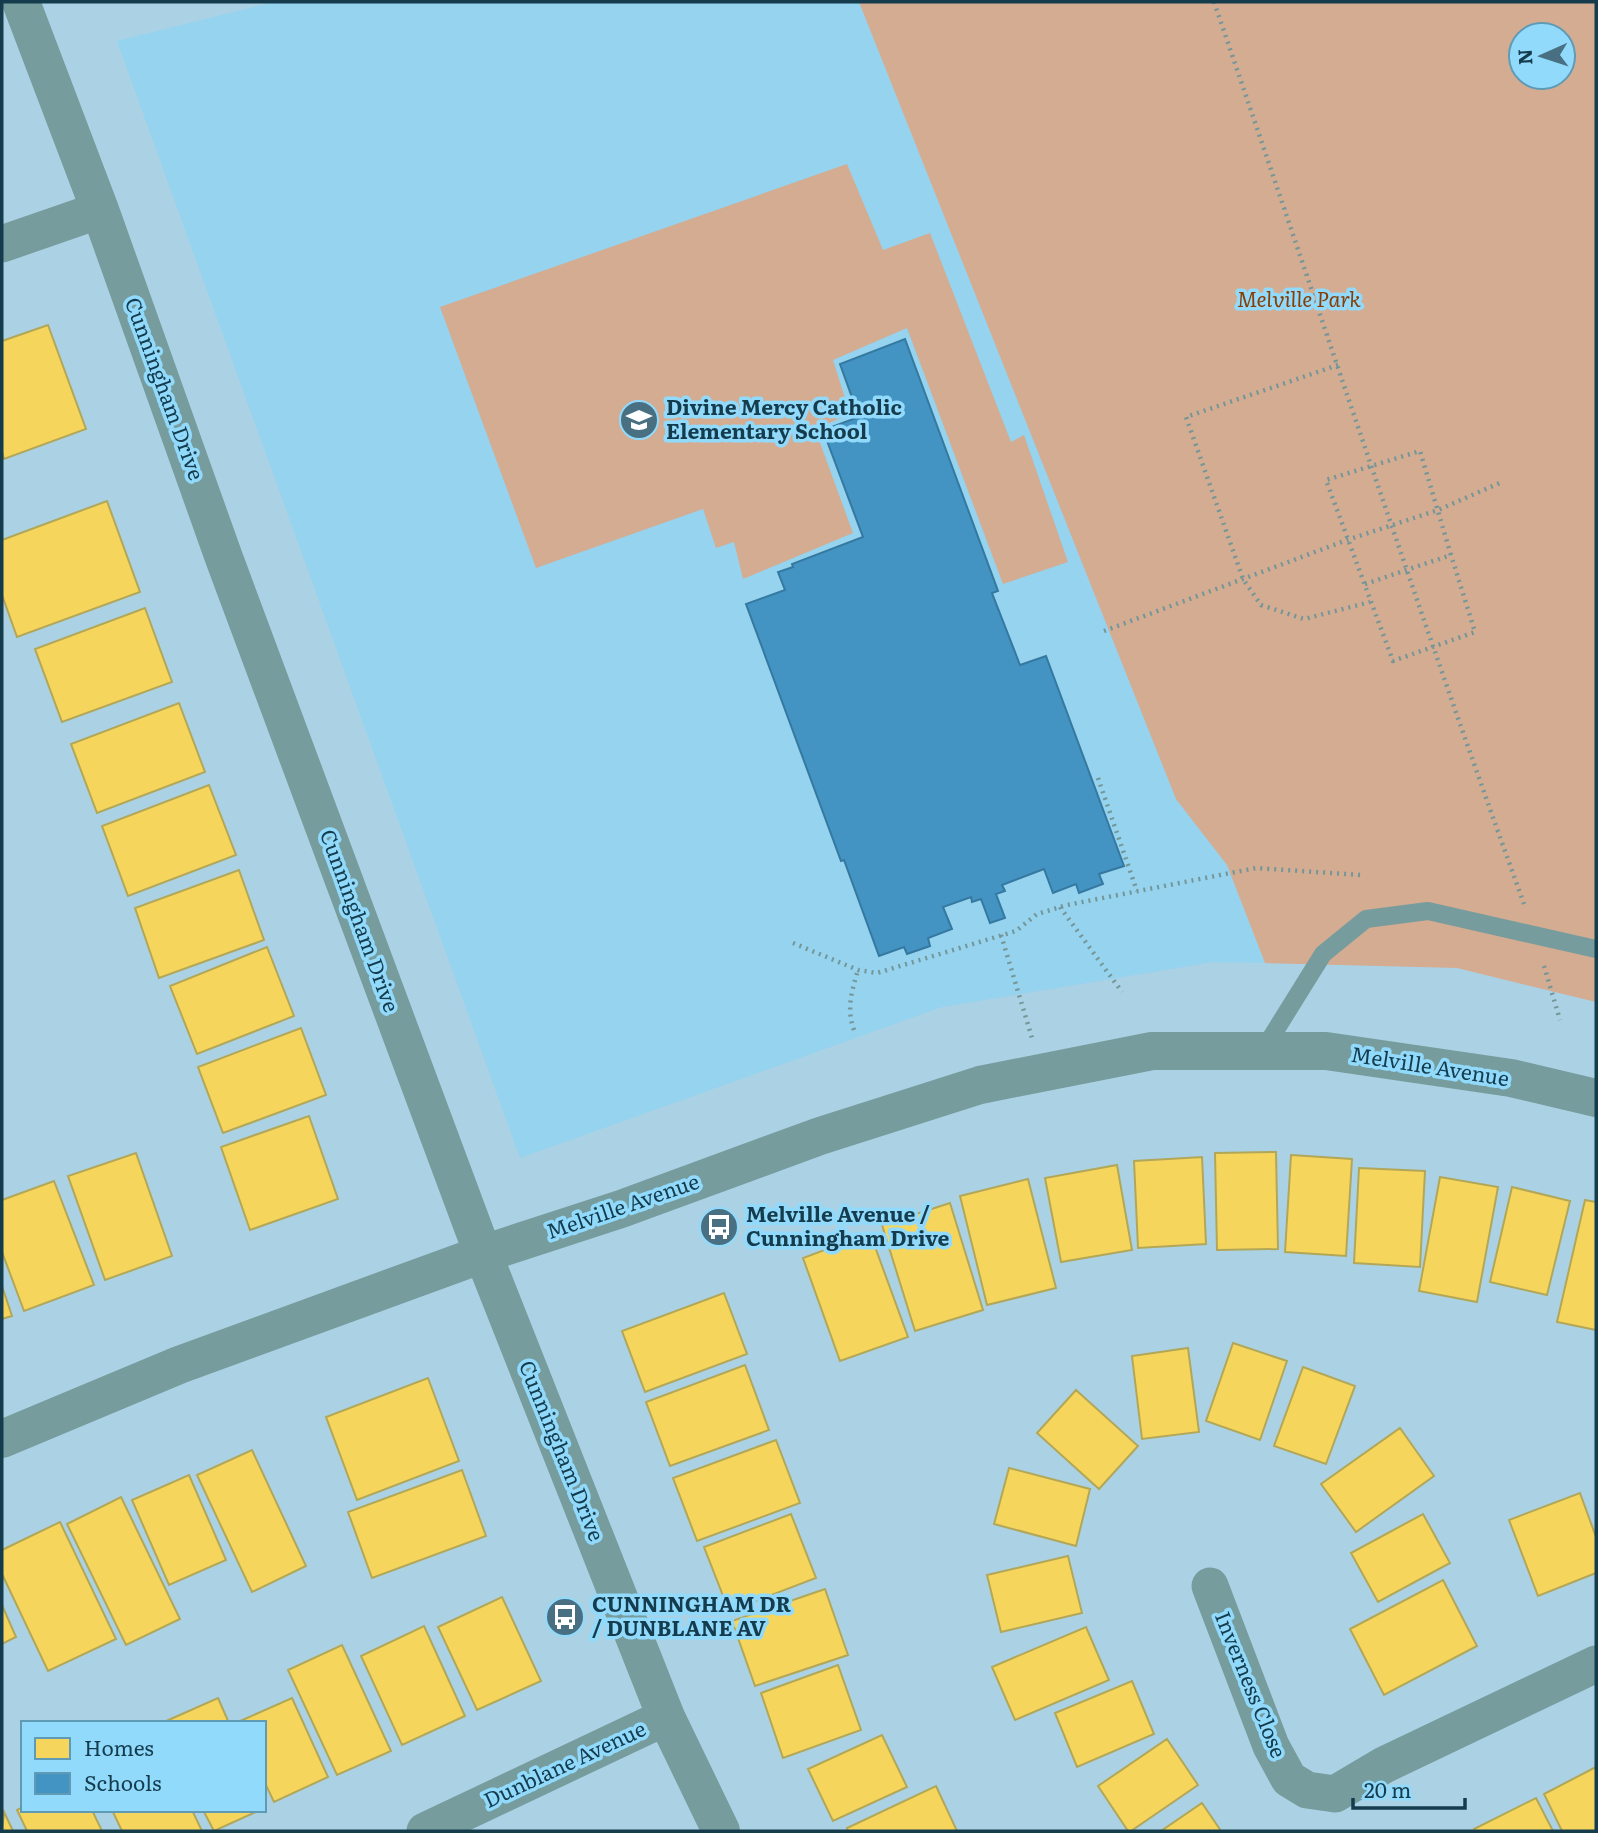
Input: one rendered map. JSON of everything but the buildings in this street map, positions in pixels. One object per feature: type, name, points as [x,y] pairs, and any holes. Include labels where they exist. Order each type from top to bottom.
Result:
[{"type":"street","name":"Cunningham Drive","points":[[21,2],[100,210],[228,570],[483,1254],[666,1717],[720,1831]]},
{"type":"street","points":[[2,244],[100,210]]},
{"type":"street","name":"Melville Avenue","points":[[2,1439],[179,1365],[483,1254],[621,1209],[820,1136],[980,1085],[1152,1051],[1326,1051],[1511,1078],[1596,1098]]},
{"type":"street","name":"Inverness Close","points":[[1210,1586],[1271,1746],[1289,1779],[1307,1790],[1335,1794],[1384,1765],[1596,1664]]},
{"type":"street","name":"Dunblane Avenue","points":[[425,1831],[666,1717]]},
{"type":"lane","points":[[1262,1052],[1323,954],[1366,919],[1428,911],[1596,949]]},
{"type":"path","points":[[1214,2],[1390,525],[1535,935],[1560,1020]]},
{"type":"path","points":[[1338,365],[1186,418],[1243,579],[1261,605],[1304,619],[1370,602]]},
{"type":"path","points":[[1420,451],[1438,510],[1475,632],[1393,661],[1326,480],[1420,451]]},
{"type":"path","points":[[1104,631],[1347,540],[1438,510],[1502,482]]},
{"type":"path","points":[[1365,584],[1451,555]]},
{"type":"path","points":[[1098,778],[1137,891]]},
{"type":"path","points":[[793,943],[858,970],[877,973],[1016,931],[1037,914],[1059,907],[1137,891],[1256,868],[1361,875]]},
{"type":"path","points":[[1059,907],[1122,992]]},
{"type":"path","points":[[1001,935],[1043,1073]]},
{"type":"path","points":[[854,1030],[850,1021],[850,997],[858,970]]},
{"type":"shaded area","name":"Divine Mercy Catholic Elementary School","points":[[274,2],[859,2],[1176,798],[1227,865],[1265,963],[1213,962],[942,1007],[520,1158],[117,41]]},
{"type":"green space","name":"Melville Park","points":[[859,2],[1596,2],[1596,1002],[1457,968],[1265,963],[1227,865],[1176,799]]},
{"type":"green space","points":[[847,164],[883,250],[930,233],[1011,442],[1024,435],[1068,562],[1003,584],[907,328],[833,360],[850,414],[815,429],[853,533],[743,579],[734,542],[716,548],[703,509],[536,568],[440,307]]},
{"type":"place","name":"Divine Mercy Catholic Elementary School","points":[[639,420]]},
{"type":"place","name":"Melville Avenue / Cunningham Drive","points":[[719,1227]]},
{"type":"place","name":"CUNNINGHAM DR / DUNBLANE AV","points":[[565,1617]]}]
